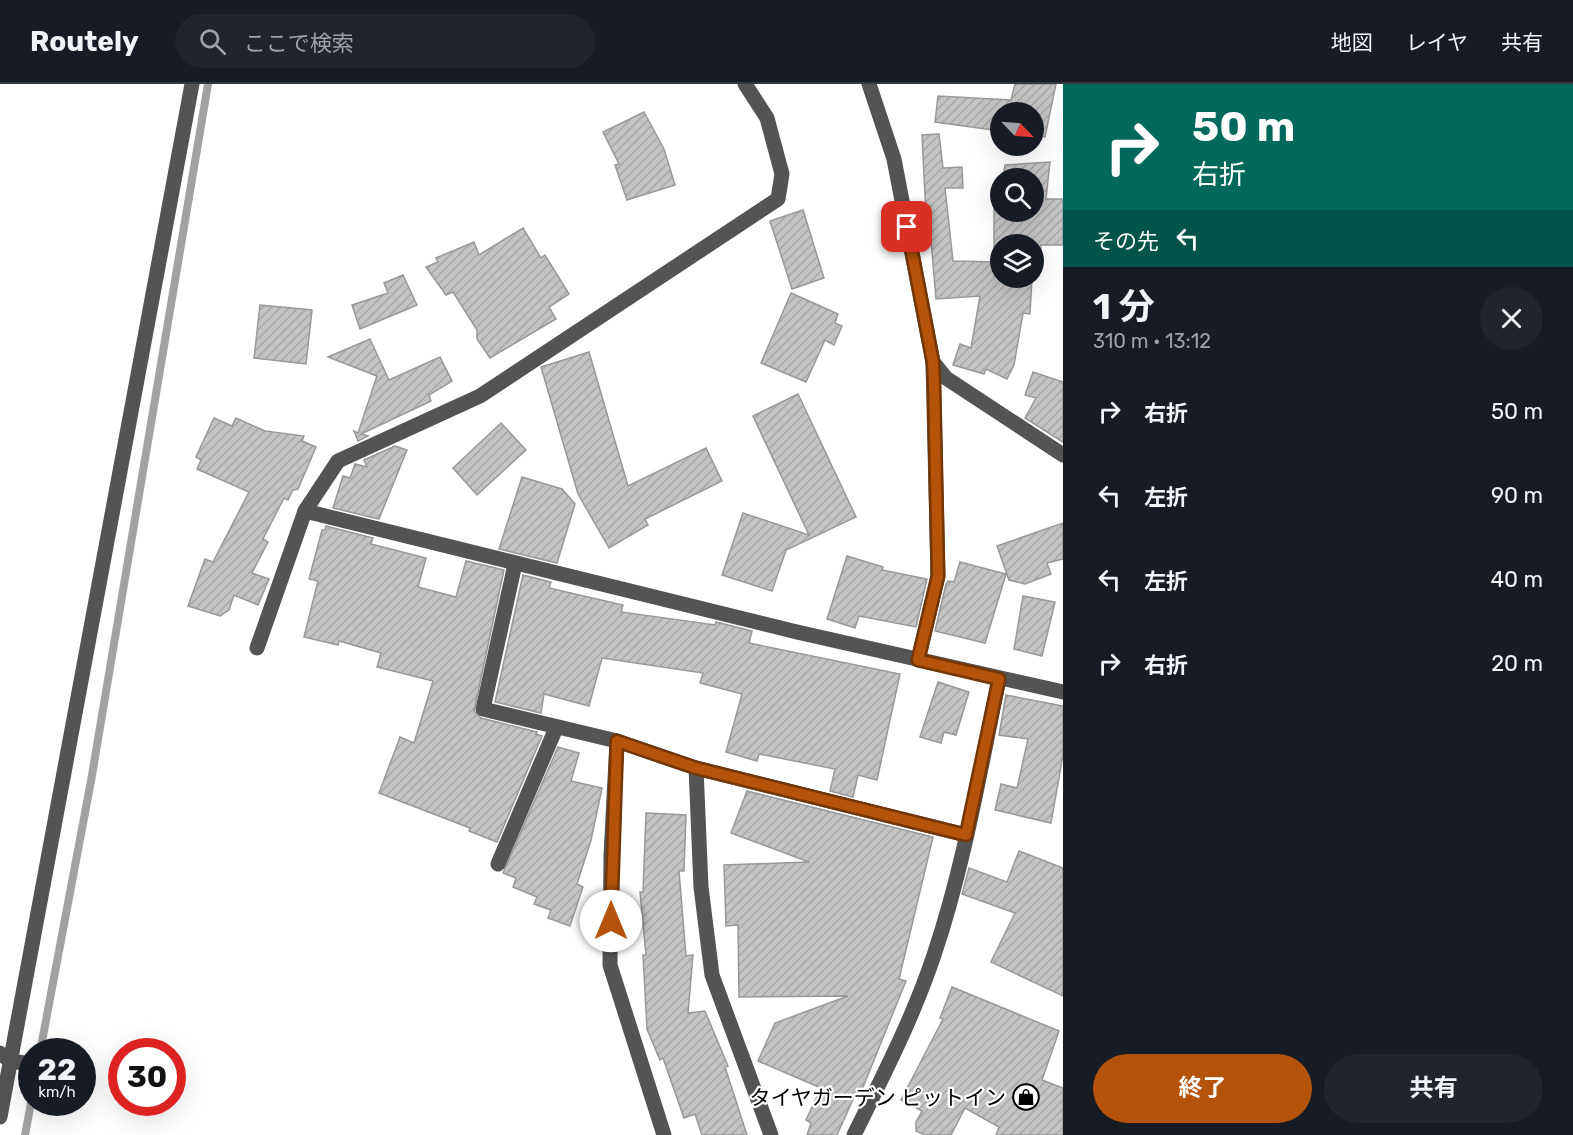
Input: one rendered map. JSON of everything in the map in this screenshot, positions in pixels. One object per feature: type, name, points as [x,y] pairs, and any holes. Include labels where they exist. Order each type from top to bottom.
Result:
[{"type":"street","points":[[0,1118],[16,1060],[192,84]]},
{"type":"street","points":[[257,648],[305,511],[338,461],[480,396],[778,199],[782,174],[767,118],[745,84]]},
{"type":"street","points":[[869,84],[894,159],[933,362],[938,576],[918,660]]},
{"type":"street","points":[[933,362],[946,378],[1063,454]]},
{"type":"street","points":[[305,511],[515,564],[999,679],[1063,692]]},
{"type":"street","points":[[515,564],[483,709],[617,741],[696,768],[966,835]]},
{"type":"street","points":[[854,1135],[901,1041],[930,965],[966,835],[999,679]]},
{"type":"street","points":[[498,864],[556,728]]},
{"type":"street","points":[[617,741],[611,855],[610,965],[664,1135]]},
{"type":"street","points":[[696,768],[700,887],[712,975],[771,1135]]},
{"type":"building","points":[[1015,84],[1056,84],[1045,137],[1044,102],[990,102],[990,130],[935,122],[938,96],[1011,100]]},
{"type":"building","points":[[644,112],[664,149],[675,185],[627,200],[615,165],[619,164],[603,132]]},
{"type":"building","points":[[939,134],[943,168],[962,167],[963,188],[945,188],[953,261],[990,262],[990,288],[1031,288],[1030,314],[1023,313],[1014,365],[1007,379],[986,369],[984,374],[953,365],[960,344],[971,348],[980,296],[936,299],[931,241],[926,241],[922,135]]},
{"type":"building","points":[[1050,162],[1046,199],[1063,199],[1063,245],[1044,245],[1044,234],[994,234],[994,222],[1044,222],[1044,168],[1005,168],[1005,165]]},
{"type":"building","points":[[803,210],[824,278],[792,289],[770,221]]},
{"type":"building","points":[[523,228],[541,258],[545,255],[569,294],[549,307],[556,319],[490,358],[477,339],[477,330],[453,292],[446,295],[426,267],[438,262],[436,258],[474,242],[479,255]]},
{"type":"building","points":[[403,275],[417,305],[360,329],[352,305],[388,293],[384,283]]},
{"type":"building","points":[[791,293],[838,314],[835,323],[842,326],[834,345],[825,340],[806,382],[761,363]]},
{"type":"building","points":[[260,305],[312,310],[306,364],[254,358]]},
{"type":"building","points":[[370,339],[389,380],[440,357],[452,381],[429,395],[431,401],[361,434],[368,436],[358,441],[354,431],[358,433],[377,376],[328,357]]},
{"type":"building","points":[[589,352],[628,486],[706,448],[722,481],[645,519],[648,525],[609,548],[578,494],[541,367]]},
{"type":"building","points":[[1033,372],[1063,382],[1063,442],[1025,418],[1036,398],[1025,395]]},
{"type":"building","points":[[798,394],[856,517],[786,550],[772,591],[722,575],[743,513],[809,535],[753,416]]},
{"type":"building","points":[[214,418],[232,426],[236,418],[265,431],[304,436],[302,441],[316,447],[298,489],[293,490],[288,500],[284,498],[263,539],[268,542],[252,573],[269,579],[258,605],[234,595],[229,610],[220,616],[188,606],[205,559],[213,562],[249,492],[197,469],[201,460],[196,457]]},
{"type":"building","points":[[501,423],[526,450],[477,495],[453,468]]},
{"type":"building","points":[[395,446],[407,450],[379,519],[333,508],[343,476],[350,478],[355,464],[367,467],[364,460]]},
{"type":"building","points":[[522,477],[562,489],[575,504],[557,563],[499,549]]},
{"type":"building","points":[[1063,523],[1063,559],[1047,563],[1051,574],[1025,584],[1009,580],[997,546]]},
{"type":"building","points":[[326,526],[373,538],[371,544],[426,558],[418,587],[456,597],[466,561],[504,570],[474,711],[481,718],[537,732],[536,734],[542,736],[497,842],[469,831],[470,828],[379,793],[400,737],[414,743],[433,681],[377,667],[381,653],[339,641],[338,645],[304,637],[318,581],[309,579],[322,530],[325,530]]},
{"type":"building","points":[[847,556],[883,567],[882,570],[927,579],[916,627],[859,616],[855,628],[827,619]]},
{"type":"building","points":[[960,562],[1006,574],[985,643],[935,631],[946,584],[948,581],[954,582]]},
{"type":"building","points":[[523,575],[551,582],[549,588],[623,605],[621,612],[715,625],[716,622],[752,631],[749,643],[900,674],[877,780],[858,775],[853,797],[830,791],[835,769],[759,754],[757,761],[726,752],[742,694],[700,683],[703,673],[602,658],[589,706],[544,694],[541,713],[495,702]]},
{"type":"building","points":[[1023,596],[1055,602],[1042,656],[1014,649]]},
{"type":"building","points":[[938,682],[969,692],[956,735],[944,732],[941,743],[920,737]]},
{"type":"building","points":[[1006,695],[1063,706],[1063,755],[1051,823],[995,810],[1001,784],[1017,788],[1028,739],[999,735]]},
{"type":"building","points":[[558,747],[579,753],[571,781],[602,788],[591,840],[577,884],[583,887],[570,926],[548,918],[551,910],[534,904],[537,897],[513,887],[516,878],[503,873]]},
{"type":"building","points":[[747,791],[933,837],[899,979],[906,981],[859,1097],[855,1095],[837,1135],[807,1135],[811,1123],[806,1120],[821,1088],[758,1061],[775,1023],[848,996],[739,997],[738,925],[726,926],[724,865],[809,862],[731,833]]},
{"type":"building","points":[[646,813],[686,815],[684,871],[679,871],[686,956],[693,955],[688,1013],[705,1011],[728,1066],[725,1067],[747,1135],[702,1135],[695,1114],[684,1118],[663,1058],[660,1060],[647,1029],[643,955],[646,955],[640,892],[643,892]]},
{"type":"building","points":[[1019,851],[1063,868],[1063,996],[991,962],[1015,913],[962,894],[969,868],[1007,882]]},
{"type":"building","points":[[952,987],[1059,1031],[1042,1080],[1063,1088],[1063,1135],[996,1135],[999,1127],[965,1108],[951,1135],[925,1135],[916,1131],[916,1122],[922,1111],[901,1100],[943,1019],[940,1018]]},
{"type":"waterway","points":[[43,1038],[91,781],[208,84]]},
{"type":"waterway","points":[[25,1135],[29,1116]]},
{"type":"place","name":"タイヤガーデン ピットイン","points":[[1026,1097]]},
{"type":"route","points":[[611,921],[611,855],[617,741],[696,768],[966,835],[999,679],[918,660],[938,576],[934,386],[933,362],[907,227]]}]
